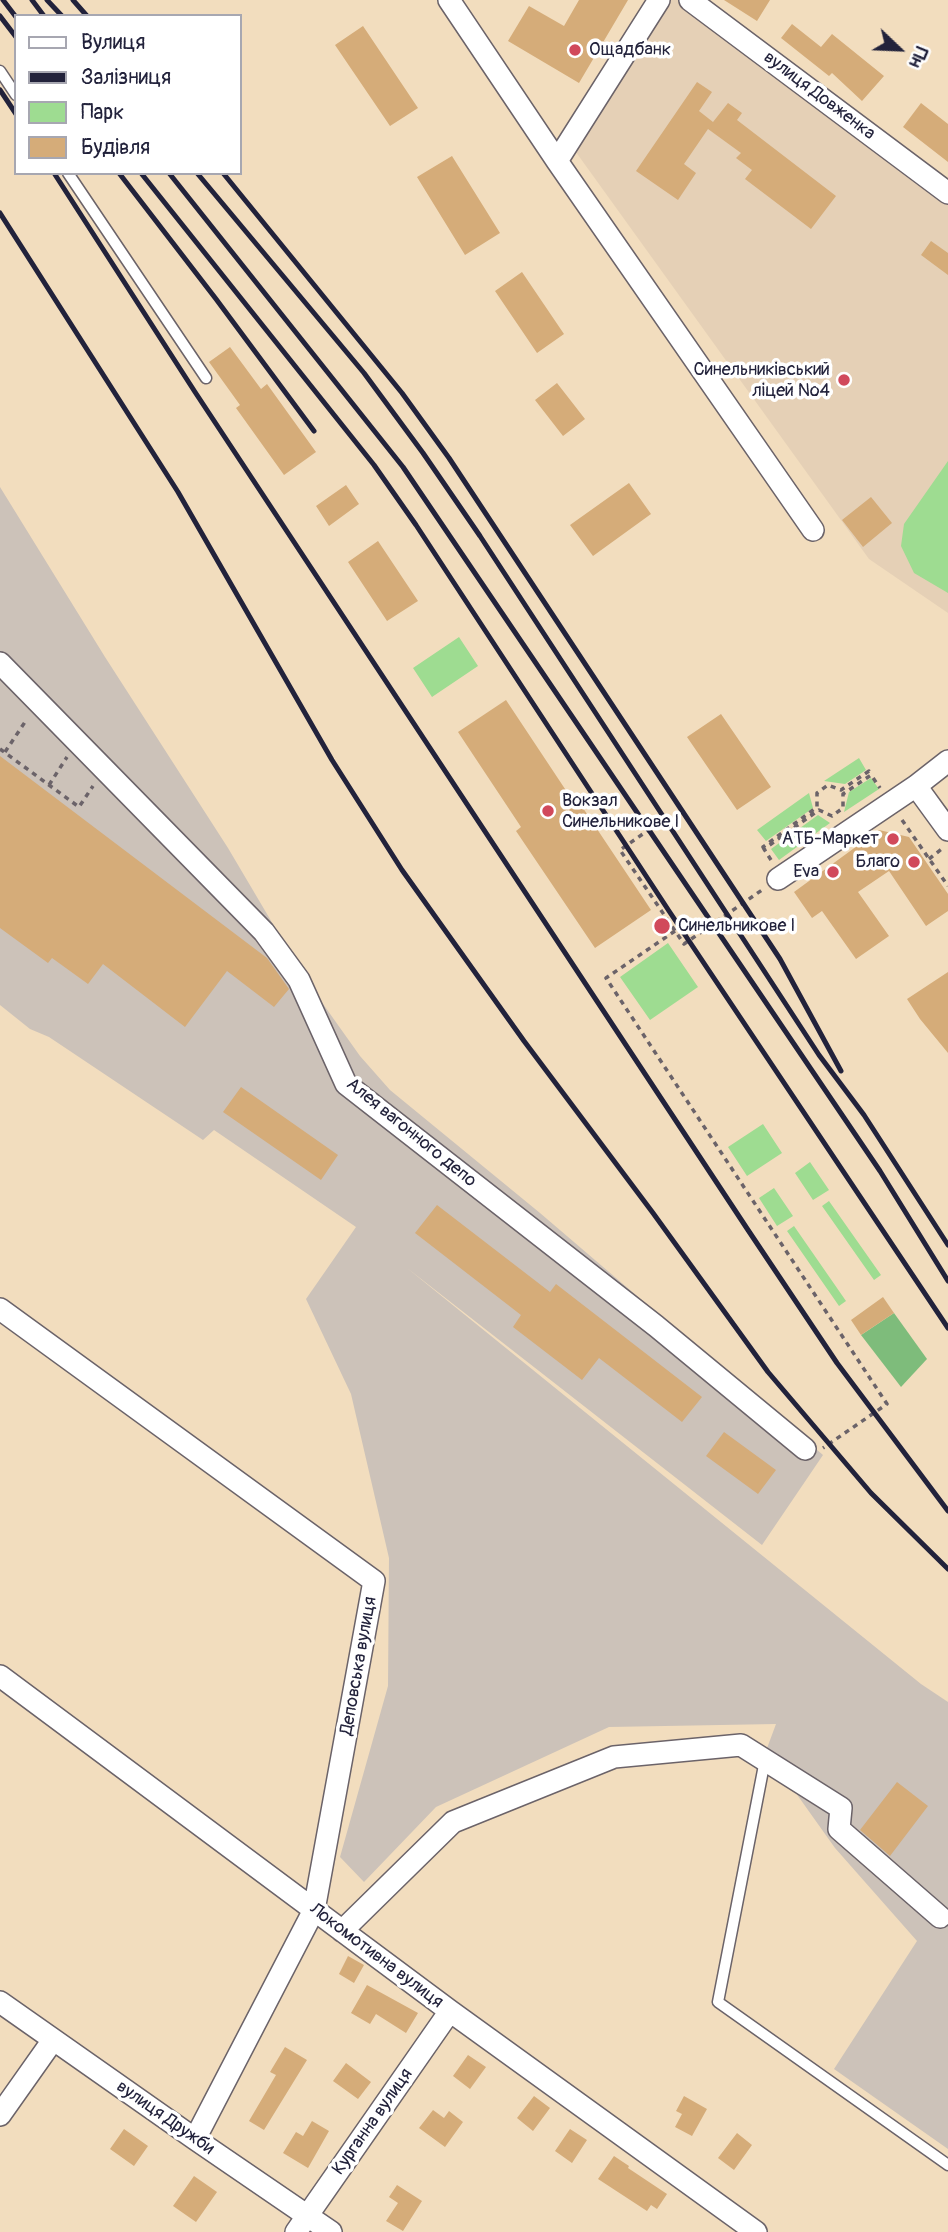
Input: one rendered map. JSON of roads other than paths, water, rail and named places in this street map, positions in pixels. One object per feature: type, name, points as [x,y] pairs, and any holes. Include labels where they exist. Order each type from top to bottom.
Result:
[{"type":"street","points":[[449,0],[557,161],[813,530]]},
{"type":"street","points":[[557,161],[659,0]]},
{"type":"street","name":"вулиця Довженка","points":[[691,0],[948,192]]},
{"type":"street","name":"Алея вагонного депо","points":[[0,663],[264,932],[299,981],[346,1084],[656,1326],[805,1449]]},
{"type":"street","points":[[780,878],[916,786],[948,761]]},
{"type":"street","points":[[916,786],[948,830]]},
{"type":"street","name":"Деповська вулиця","points":[[0,1309],[374,1581],[314,1910],[195,2139]]},
{"type":"street","name":"Локомотивна вулиця","points":[[0,1676],[450,2011],[756,2232]]},
{"type":"street","points":[[342,1931],[453,1822],[614,1757],[741,1745],[841,1808],[839,1829],[940,1917]]},
{"type":"street","name":"вулиця Дружби","points":[[0,2003],[195,2139],[301,2224],[331,2232]]},
{"type":"street","name":"Курганна вулиця","points":[[301,2224],[450,2011]]},
{"type":"street","points":[[0,2115],[53,2040]]},
{"type":"lane","points":[[0,71],[14,92]]},
{"type":"lane","points":[[69,175],[206,378]]},
{"type":"lane","points":[[765,1760],[718,2002],[948,2165]]},
{"type":"railway","points":[[3,0],[14,14]]},
{"type":"railway","points":[[32,0],[42,14]]},
{"type":"railway","points":[[47,0],[60,14]]},
{"type":"railway","points":[[73,0],[85,14]]},
{"type":"railway","points":[[0,16],[14,34]]},
{"type":"railway","points":[[0,90],[14,111]]},
{"type":"railway","points":[[55,175],[195,392],[748,1230],[837,1363],[948,1511]]},
{"type":"railway","points":[[121,175],[314,431]]},
{"type":"railway","points":[[143,175],[374,465],[416,525],[669,911],[948,1328]]},
{"type":"railway","points":[[171,175],[403,467],[880,1171],[948,1281]]},
{"type":"railway","points":[[199,175],[364,373],[423,453],[819,1055],[864,1115],[948,1245]]},
{"type":"railway","points":[[225,175],[402,393],[449,458],[780,959],[841,1071]]},
{"type":"railway","points":[[0,213],[178,492],[332,760],[402,870],[524,1041],[768,1372],[871,1493],[948,1569]]},
{"type":"place","name":"Ощадбанк","points":[[575,50]]},
{"type":"place","name":"Синельниківський ліцей №4","points":[[844,380]]},
{"type":"place","name":"Вокзал Синельникове І","points":[[548,811]]},
{"type":"place","name":"АТБ-Маркет","points":[[893,839]]},
{"type":"place","name":"Благо","points":[[914,862]]},
{"type":"place","name":"Eva","points":[[833,872]]},
{"type":"place","name":"Синельникове І","points":[[662,926]]}]
